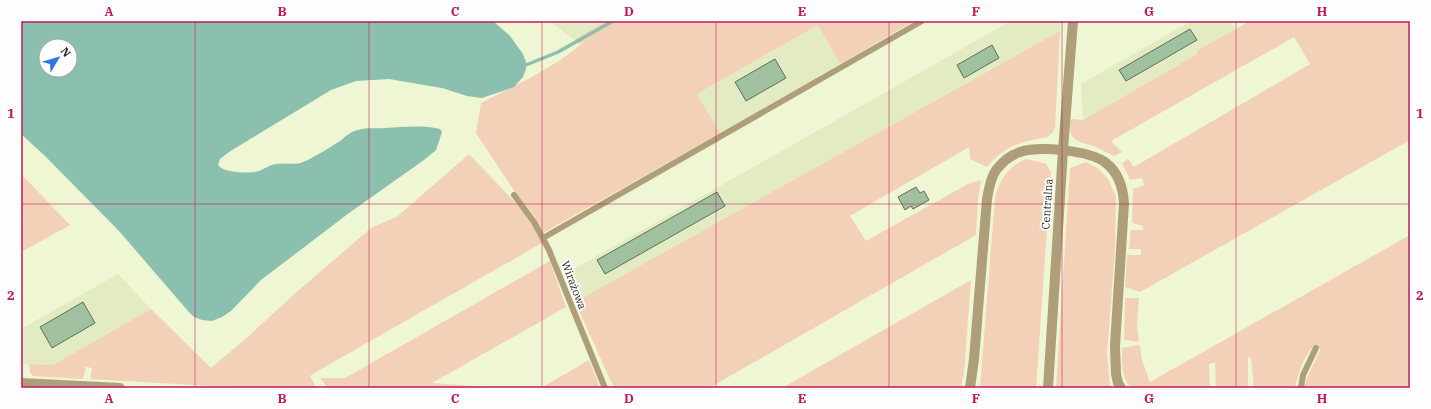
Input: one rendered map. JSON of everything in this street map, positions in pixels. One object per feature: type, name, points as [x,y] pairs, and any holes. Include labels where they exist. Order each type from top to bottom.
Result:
[{"type":"street","name":"Centralna","points":[[1048,388],[1063,150],[1073,21]]},
{"type":"street","points":[[970,388],[974,359],[987,199],[991,181],[1001,165],[1010,157],[1020,152],[1035,150],[1063,150],[1093,156],[1107,163],[1114,172],[1124,192],[1115,346],[1116,374],[1121,388]]},
{"type":"street","points":[[21,384],[120,388]]},
{"type":"lane","points":[[543,238],[922,21]]},
{"type":"lane","name":"Wirażowa","points":[[514,195],[534,222],[543,238],[605,388]]},
{"type":"lane","points":[[1301,388],[1303,375],[1316,348]]},
{"type":"shaded area","points":[[549,21],[605,21],[574,40]]},
{"type":"shaded area","points":[[605,21],[914,21],[840,64],[818,25],[697,94],[720,133],[543,233],[535,217],[515,192],[476,133],[481,103],[549,67],[585,41],[579,44],[574,40]]},
{"type":"shaded area","points":[[1011,21],[1060,21],[1060,31],[575,302],[563,275]]},
{"type":"shaded area","points":[[1191,21],[1231,21],[1235,29],[1198,50],[1197,55],[1083,120],[1081,84]]},
{"type":"shaded area","points":[[1250,21],[1410,21],[1410,140],[1140,292],[1125,287],[1127,255],[1141,255],[1141,249],[1129,249],[1131,230],[1143,230],[1143,226],[1132,223],[1133,189],[1144,185],[1142,178],[1130,180],[1122,163],[1128,159],[1134,167],[1310,64],[1294,37],[1111,141],[1122,152],[1114,156],[1077,140],[1071,134],[1069,122],[1072,119],[1083,120],[1196,55],[1198,50]]},
{"type":"shaded area","points":[[818,25],[840,64],[720,133],[697,94]]},
{"type":"shaded area","points":[[1060,31],[1055,128],[1048,137],[1014,145],[1001,153],[987,167],[970,159],[969,147],[850,216],[866,241],[968,184],[981,180],[976,235],[709,388],[614,388],[575,302]]},
{"type":"shaded area","points":[[469,154],[529,217],[542,243],[316,372],[310,376],[315,388],[245,388],[90,379],[92,368],[86,367],[83,379],[33,376],[30,372],[29,364],[53,365],[151,309],[211,368],[371,228],[398,216]]},
{"type":"shaded area","points":[[1026,159],[1046,164],[1051,172],[1036,388],[980,388],[995,198],[999,185],[1006,174]]},
{"type":"shaded area","points":[[1086,162],[1098,168],[1108,179],[1116,196],[1115,250],[1107,354],[1110,385],[1112,388],[1056,388],[1070,168]]},
{"type":"shaded area","points":[[21,174],[70,225],[21,252],[21,223],[24,222],[21,217]]},
{"type":"shaded area","points":[[1410,235],[1410,388],[1304,388],[1321,348],[1311,349],[1305,358],[1295,388],[1254,388],[1251,357],[1248,358],[1248,388],[1216,388],[1215,362],[1209,364],[1210,388],[1131,388],[1125,379],[1122,348],[1140,345],[1142,360],[1150,382]]},
{"type":"shaded area","points":[[550,261],[566,307],[432,383],[503,388],[328,388],[320,378],[345,378]]},
{"type":"shaded area","points":[[118,274],[151,309],[53,365],[21,364],[21,329]]},
{"type":"shaded area","points":[[971,280],[964,373],[961,388],[782,388]]},
{"type":"shaded area","points":[[1125,298],[1139,298],[1137,326],[1139,342],[1124,340]]},
{"type":"shaded area","points":[[589,360],[600,388],[541,388]]},
{"type":"water","points":[[21,21],[493,21],[510,36],[523,54],[526,62],[526,69],[523,77],[514,87],[482,98],[467,96],[442,88],[389,79],[356,81],[331,90],[220,159],[218,165],[225,170],[243,173],[255,172],[273,165],[296,164],[303,162],[340,141],[350,133],[362,129],[420,127],[440,129],[442,132],[436,150],[424,160],[349,213],[261,280],[231,311],[212,321],[194,317],[119,231],[45,156],[21,134]]},
{"type":"building","points":[[1190,29],[1197,40],[1126,81],[1119,70]]},
{"type":"building","points":[[992,45],[999,58],[964,78],[957,65]]},
{"type":"building","points":[[775,59],[786,78],[746,101],[735,82]]},
{"type":"building","points":[[916,187],[920,193],[924,191],[929,200],[913,209],[911,206],[905,210],[898,197]]},
{"type":"building","points":[[717,192],[725,206],[605,274],[597,260]]},
{"type":"building","points":[[83,302],[95,323],[52,348],[40,327]]},
{"type":"waterway","points":[[526,65],[558,52],[613,21]]}]
